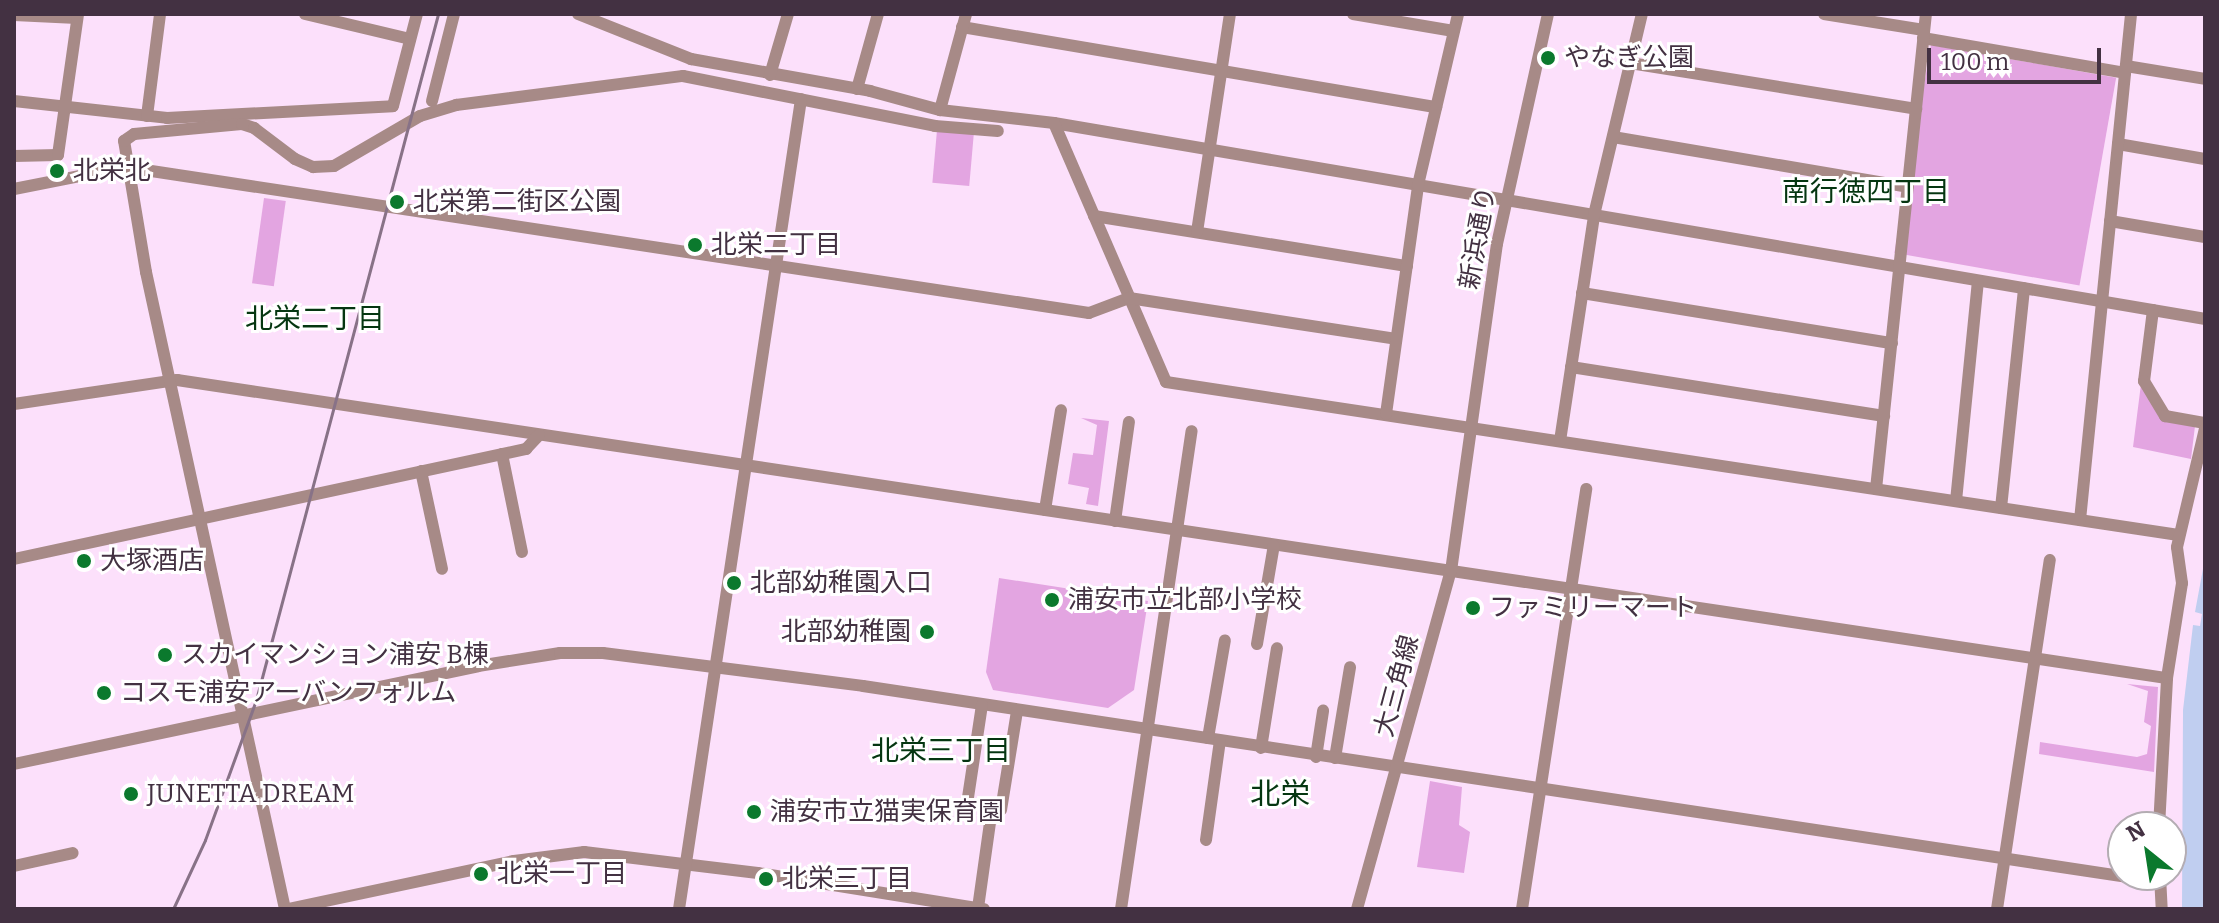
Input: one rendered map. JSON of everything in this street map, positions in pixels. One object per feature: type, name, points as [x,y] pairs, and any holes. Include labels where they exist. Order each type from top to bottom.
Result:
[{"type":"street","points":[[147,116],[160,14]]},
{"type":"street","points":[[305,14],[410,39]]},
{"type":"street","points":[[14,101],[65,103],[147,116],[393,106],[417,14]]},
{"type":"street","points":[[432,101],[454,14]]},
{"type":"street","points":[[578,14],[691,59],[857,89],[940,110],[1054,123],[2205,319]]},
{"type":"street","points":[[770,75],[788,14]]},
{"type":"street","points":[[857,89],[878,14]]},
{"type":"street","points":[[940,110],[966,14]]},
{"type":"street","points":[[1197,232],[1230,14]]},
{"type":"street","points":[[1353,14],[1454,31]]},
{"type":"street","points":[[1386,414],[1418,185],[1458,14]]},
{"type":"street","name":"新浜通り","points":[[1466,471],[1506,200],[1548,14]]},
{"type":"street","points":[[1560,441],[1594,215],[1642,14]]},
{"type":"street","points":[[1824,14],[2126,70],[2205,79]]},
{"type":"street","points":[[1876,489],[1926,14]]},
{"type":"street","points":[[2080,520],[2131,14]]},
{"type":"street","points":[[14,15],[77,16],[58,155],[14,156]]},
{"type":"street","points":[[962,27],[1436,107]]},
{"type":"street","points":[[1630,63],[1916,109]]},
{"type":"street","points":[[998,131],[935,126],[669,77],[456,105],[420,116],[334,166],[313,167],[295,159],[254,128],[242,124],[134,134],[124,141],[125,167],[170,381],[287,909],[563,854],[611,854],[685,863],[981,908],[1017,711]]},
{"type":"street","points":[[679,909],[801,99]]},
{"type":"street","points":[[1054,123],[1166,382],[2179,535]]},
{"type":"street","points":[[1613,137],[1908,187]]},
{"type":"street","points":[[2118,144],[2205,159]]},
{"type":"street","points":[[14,189],[125,167],[1089,313],[1129,298],[1396,339]]},
{"type":"street","points":[[1094,216],[1407,266]]},
{"type":"street","points":[[2110,221],[2205,237]]},
{"type":"street","points":[[1956,501],[1978,281]]},
{"type":"street","points":[[2001,508],[2024,288]]},
{"type":"street","points":[[1582,293],[1892,343]]},
{"type":"street","points":[[2153,310],[2144,381],[2165,416],[2205,426],[2179,535],[2182,583],[2167,678],[2160,811]]},
{"type":"street","points":[[1571,367],[1884,416]]},
{"type":"street","points":[[14,404],[170,381],[2167,678]]},
{"type":"street","points":[[1045,510],[1061,410]]},
{"type":"street","points":[[1115,521],[1129,422]]},
{"type":"street","points":[[1121,909],[1192,431]]},
{"type":"street","points":[[14,559],[502,454],[533,446],[539,435]]},
{"type":"street","points":[[502,454],[522,552]]},
{"type":"street","points":[[421,471],[442,569]]},
{"type":"street","name":"大三角線","points":[[1357,909],[1451,571],[1466,471]]},
{"type":"street","points":[[1522,909],[1586,489]]},
{"type":"street","points":[[1257,644],[1274,545]]},
{"type":"street","points":[[1997,909],[2050,560]]},
{"type":"street","points":[[1206,840],[1225,640]]},
{"type":"street","points":[[1261,748],[1277,648]]},
{"type":"street","points":[[14,764],[560,653],[715,666],[2107,872]]},
{"type":"street","points":[[1335,758],[1350,667]]},
{"type":"street","points":[[967,804],[982,705]]},
{"type":"street","points":[[1316,757],[1323,711]]},
{"type":"street","points":[[14,866],[73,853]]},
{"type":"shaded area","points":[[1931,45],[2116,78],[2080,285],[1894,253]]},
{"type":"shaded area","points":[[937,130],[974,133],[969,186],[932,183]]},
{"type":"shaded area","points":[[264,198],[286,201],[274,286],[252,283]]},
{"type":"shaded area","points":[[2141,384],[2161,420],[2195,426],[2191,459],[2133,447]]},
{"type":"shaded area","points":[[1081,418],[1109,421],[1098,506],[1086,504],[1089,488],[1068,484],[1073,453],[1093,455],[1097,425]]},
{"type":"shaded area","points":[[999,578],[1148,601],[1134,690],[1108,708],[993,690],[986,672]]},
{"type":"shaded area","points":[[2127,684],[2158,687],[2154,772],[2039,754],[2040,742],[2137,757],[2147,754],[2151,726],[2144,722],[2148,691]]},
{"type":"shaded area","points":[[1430,781],[1462,787],[1459,825],[1470,832],[1464,873],[1417,867]]},
{"type":"water","points":[[2205,558],[2205,909],[2182,909],[2182,891],[2187,891],[2187,811],[2182,811],[2183,710],[2193,625],[2200,626],[2202,614],[2195,612]]},
{"type":"railway","points":[[173,909],[205,840],[256,700],[438,14]]},
{"type":"place","name":"やなぎ公園","points":[[1548,58]]},
{"type":"place","name":"北栄北","points":[[57,171]]},
{"type":"place","name":"北栄第二街区公園","points":[[397,202]]},
{"type":"place","name":"北栄二丁目","points":[[695,245]]},
{"type":"place","name":"大塚酒店","points":[[84,561]]},
{"type":"place","name":"北部幼稚園入口","points":[[734,583]]},
{"type":"place","name":"浦安市立北部小学校","points":[[1052,600]]},
{"type":"place","name":"ファミリーマート","points":[[1473,608]]},
{"type":"place","name":"北部幼稚園","points":[[927,632]]},
{"type":"place","name":"スカイマンション浦安 B棟","points":[[165,655]]},
{"type":"place","name":"コスモ浦安アーバンフォルム","points":[[104,693]]},
{"type":"place","name":"JUNETTA DREAM","points":[[131,794]]},
{"type":"place","name":"浦安市立猫実保育園","points":[[754,812]]},
{"type":"place","name":"北栄一丁目","points":[[481,874]]},
{"type":"place","name":"北栄三丁目","points":[[766,879]]},
{"type":"district","name":"南行徳四丁目","points":[[1866,192]]},
{"type":"district","name":"北栄二丁目","points":[[315,319]]},
{"type":"district","name":"北栄三丁目","points":[[941,751]]},
{"type":"district","name":"北栄","points":[[1280,794]]}]
